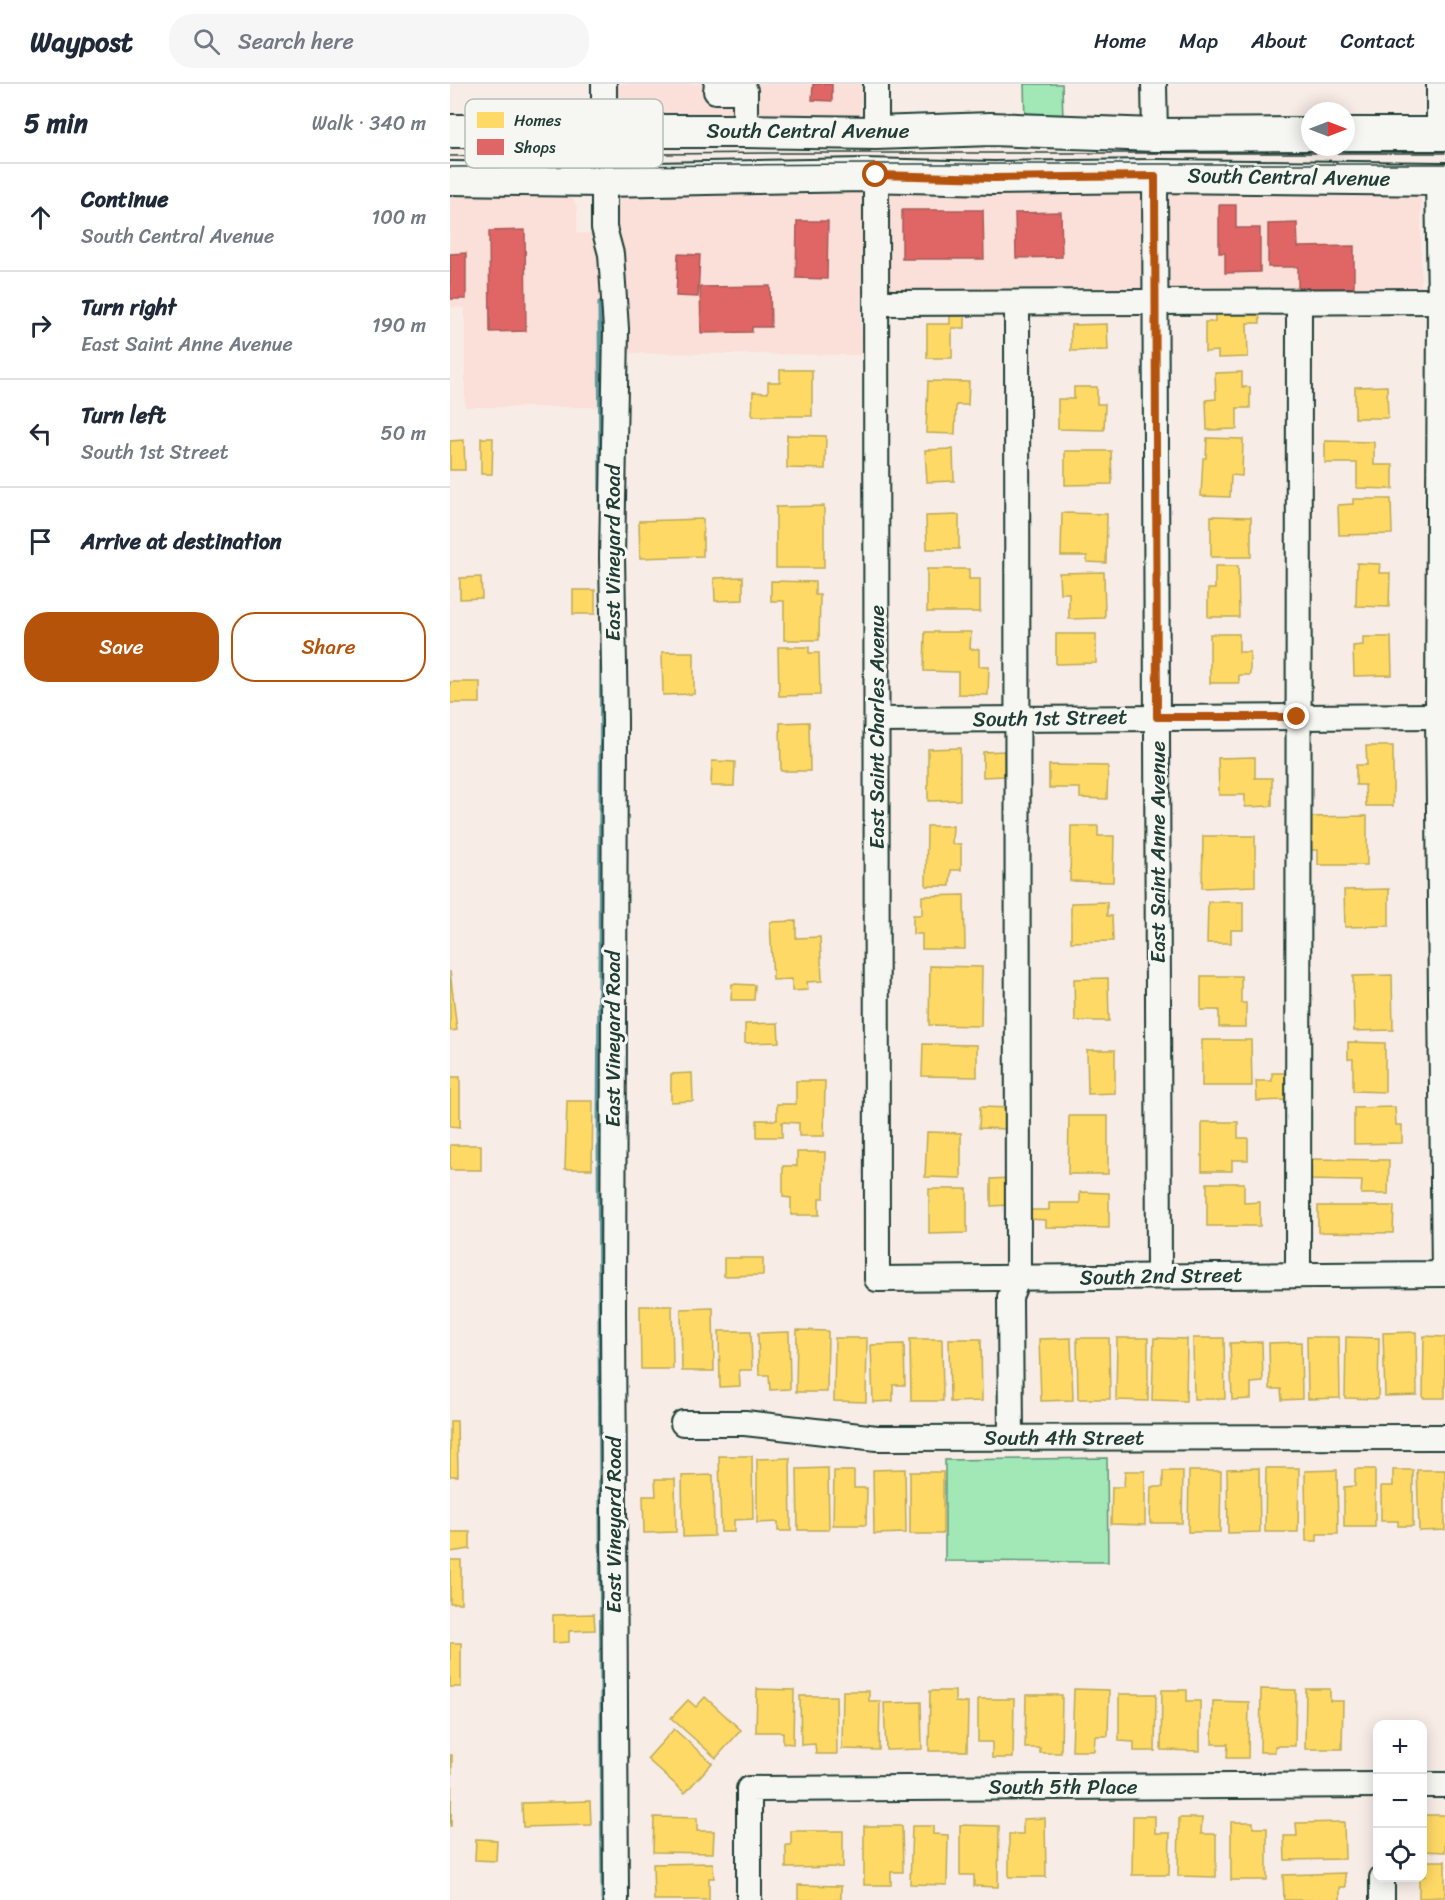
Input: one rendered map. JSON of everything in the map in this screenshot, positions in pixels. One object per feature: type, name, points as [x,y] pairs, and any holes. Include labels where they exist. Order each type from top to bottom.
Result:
[{"type":"main road","name":"South Central Avenue","points":[[663,131],[876,133],[991,129],[1155,135],[1301,134]]},
{"type":"main road","name":"South Central Avenue","points":[[1355,134],[1442,134]]},
{"type":"main road","name":"South Central Avenue","points":[[450,178],[603,180],[876,175],[994,178],[1155,176],[1441,179]]},
{"type":"street","name":"East Vineyard Road","points":[[604,84],[604,99]]},
{"type":"street","points":[[717,84],[717,92],[745,92],[745,130]]},
{"type":"street","points":[[876,84],[876,133]]},
{"type":"street","points":[[1154,84],[1155,135]]},
{"type":"street","points":[[1439,84],[1442,134]]},
{"type":"street","name":"East Vineyard Road","points":[[603,168],[604,228],[611,254],[616,329],[612,558],[615,720],[613,1336],[616,1900]]},
{"type":"street","name":"East Saint Charles Avenue","points":[[876,175],[877,1279]]},
{"type":"street","name":"East Saint Anne Avenue","points":[[1155,176],[1159,1276]]},
{"type":"street","points":[[1441,179],[1438,716],[1444,1274]]},
{"type":"street","points":[[877,303],[1440,301]]},
{"type":"street","points":[[1298,1275],[1299,302]]},
{"type":"street","points":[[1011,1438],[1010,1297],[1018,1277],[1017,303]]},
{"type":"street","name":"South 1st Street","points":[[878,720],[1438,716]]},
{"type":"street","name":"South 2nd Street","points":[[877,1279],[1444,1274]]},
{"type":"street","name":"South 4th Street","points":[[683,1423],[745,1423],[877,1438],[1445,1437]]},
{"type":"street","name":"South 5th Place","points":[[749,1900],[749,1789],[1373,1785]]},
{"type":"street","points":[[1427,1785],[1445,1785]]},
{"type":"street","points":[[1382,1882],[1382,1900]]},
{"type":"shaded area","points":[[616,84],[861,84],[860,122],[663,120],[663,99],[616,99]]},
{"type":"shaded area","points":[[450,182],[568,188],[577,208],[577,233],[597,234],[606,271],[603,407],[465,407],[465,308],[450,307]]},
{"type":"shaded area","points":[[619,187],[1421,188],[1421,295],[861,296],[861,355],[620,353],[610,209]]},
{"type":"green space","points":[[1024,84],[1062,84],[1063,122],[1025,122]]},
{"type":"green space","points":[[1107,1458],[1108,1562],[945,1561],[945,1460]]},
{"type":"building: Homes","points":[[950,310],[965,310],[965,328],[952,328],[952,358],[927,358],[927,324],[950,324]]},
{"type":"building: Homes","points":[[1259,310],[1260,323],[1247,323],[1248,357],[1218,358],[1218,351],[1205,352],[1205,322],[1215,322],[1215,311]]},
{"type":"building: Homes","points":[[1107,324],[1108,350],[1071,351],[1071,325]]},
{"type":"building: Homes","points":[[780,370],[812,370],[812,416],[752,416],[753,392],[768,393],[768,382],[780,382]]},
{"type":"building: Homes","points":[[1242,372],[1242,387],[1250,387],[1250,408],[1237,408],[1237,429],[1207,430],[1206,400],[1216,399],[1215,373]]},
{"type":"building: Homes","points":[[928,381],[969,382],[968,405],[956,405],[955,434],[926,433]]},
{"type":"building: Homes","points":[[1387,386],[1388,418],[1355,418],[1355,387]]},
{"type":"building: Homes","points":[[1074,387],[1097,387],[1097,404],[1105,404],[1104,430],[1058,429],[1058,399],[1074,399]]},
{"type":"building: Homes","points":[[787,435],[826,436],[825,469],[787,468]]},
{"type":"building: Homes","points":[[481,438],[493,438],[492,474],[481,474]]},
{"type":"building: Homes","points":[[1207,438],[1243,439],[1242,476],[1231,475],[1230,497],[1201,496],[1203,458],[1206,458]]},
{"type":"building: Homes","points":[[464,440],[465,470],[450,470],[450,441]]},
{"type":"building: Homes","points":[[1325,441],[1374,442],[1374,465],[1393,465],[1393,489],[1357,488],[1357,463],[1325,463]]},
{"type":"building: Homes","points":[[953,449],[954,481],[927,482],[925,450]]},
{"type":"building: Homes","points":[[1065,451],[1111,451],[1112,484],[1065,485]]},
{"type":"building: Homes","points":[[1353,499],[1391,499],[1392,534],[1339,535],[1338,505],[1353,504]]},
{"type":"building: Homes","points":[[824,506],[824,568],[776,568],[776,507]]},
{"type":"building: Homes","points":[[1062,513],[1107,514],[1106,563],[1087,562],[1087,556],[1061,556]]},
{"type":"building: Homes","points":[[959,515],[959,549],[927,549],[926,516]]},
{"type":"building: Homes","points":[[1211,516],[1251,517],[1251,557],[1211,557]]},
{"type":"building: Homes","points":[[703,519],[703,556],[640,558],[639,521]]},
{"type":"building: Homes","points":[[1357,563],[1380,564],[1379,573],[1390,573],[1389,607],[1356,606]]},
{"type":"building: Homes","points":[[1215,566],[1238,566],[1239,617],[1208,617],[1208,589],[1215,589]]},
{"type":"building: Homes","points":[[927,569],[969,569],[969,579],[980,579],[980,612],[927,612]]},
{"type":"building: Homes","points":[[1104,572],[1105,618],[1069,619],[1069,593],[1060,593],[1059,573]]},
{"type":"building: Homes","points":[[481,577],[482,598],[460,599],[460,578]]},
{"type":"building: Homes","points":[[743,577],[743,600],[715,601],[714,578]]},
{"type":"building: Homes","points":[[771,581],[815,582],[815,595],[820,595],[819,640],[784,640],[784,601],[771,601]]},
{"type":"building: Homes","points":[[573,590],[595,590],[595,614],[573,614]]},
{"type":"building: Homes","points":[[925,632],[971,632],[970,649],[979,649],[979,666],[989,666],[988,695],[958,694],[958,672],[924,671]]},
{"type":"building: Homes","points":[[1056,634],[1096,634],[1096,663],[1056,664]]},
{"type":"building: Homes","points":[[1210,634],[1239,634],[1239,652],[1250,652],[1250,675],[1239,675],[1239,683],[1210,683]]},
{"type":"building: Homes","points":[[1363,637],[1391,637],[1392,675],[1354,676],[1353,646],[1363,645]]},
{"type":"building: Homes","points":[[778,647],[809,647],[809,653],[819,653],[820,695],[779,696]]},
{"type":"building: Homes","points":[[662,652],[694,652],[694,694],[663,695]]},
{"type":"building: Homes","points":[[450,682],[480,682],[480,703],[450,703]]},
{"type":"building: Homes","points":[[809,722],[810,771],[781,771],[780,723]]},
{"type":"building: Homes","points":[[1366,746],[1393,746],[1393,806],[1366,806],[1365,785],[1356,785],[1356,765],[1367,765]]},
{"type":"building: Homes","points":[[960,748],[960,800],[928,801],[928,749]]},
{"type":"building: Homes","points":[[1004,751],[1004,776],[983,777],[983,752]]},
{"type":"building: Homes","points":[[1255,757],[1255,778],[1272,778],[1272,806],[1245,807],[1245,795],[1219,795],[1218,758]]},
{"type":"building: Homes","points":[[712,761],[735,762],[734,786],[711,786]]},
{"type":"building: Homes","points":[[1049,765],[1108,766],[1107,799],[1080,798],[1080,788],[1049,788]]},
{"type":"building: Homes","points":[[1367,816],[1367,865],[1318,865],[1318,850],[1308,850],[1307,817]]},
{"type":"building: Homes","points":[[927,826],[953,826],[952,844],[961,844],[961,870],[951,870],[950,886],[926,886]]},
{"type":"building: Homes","points":[[1071,826],[1098,826],[1098,836],[1114,836],[1113,882],[1070,881]]},
{"type":"building: Homes","points":[[1203,836],[1255,836],[1255,886],[1202,888]]},
{"type":"building: Homes","points":[[1389,889],[1389,926],[1345,927],[1344,890]]},
{"type":"building: Homes","points":[[964,895],[965,949],[922,949],[922,934],[913,934],[913,915],[922,915],[922,896]]},
{"type":"building: Homes","points":[[1107,902],[1107,916],[1112,916],[1113,941],[1071,942],[1071,903]]},
{"type":"building: Homes","points":[[1208,902],[1243,902],[1243,930],[1231,930],[1231,943],[1207,943]]},
{"type":"building: Homes","points":[[796,921],[796,938],[820,937],[822,981],[807,982],[808,990],[792,991],[792,979],[773,980],[770,922]]},
{"type":"building: Homes","points":[[930,966],[982,967],[981,1026],[929,1025]]},
{"type":"building: Homes","points":[[450,971],[457,1030],[450,1031]]},
{"type":"building: Homes","points":[[1392,975],[1393,1030],[1354,1031],[1353,976]]},
{"type":"building: Homes","points":[[1201,976],[1241,976],[1241,1003],[1246,1003],[1246,1027],[1219,1027],[1219,1010],[1201,1010]]},
{"type":"building: Homes","points":[[1108,978],[1109,1021],[1075,1021],[1074,979]]},
{"type":"building: Homes","points":[[732,984],[755,985],[754,1000],[731,1000]]},
{"type":"building: Homes","points":[[778,1023],[779,1042],[745,1043],[745,1024]]},
{"type":"building: Homes","points":[[1202,1040],[1251,1040],[1252,1086],[1202,1086]]},
{"type":"building: Homes","points":[[1348,1042],[1385,1043],[1385,1092],[1353,1091],[1353,1059],[1348,1059]]},
{"type":"building: Homes","points":[[923,1044],[977,1045],[977,1077],[922,1076]]},
{"type":"building: Homes","points":[[1087,1050],[1115,1050],[1115,1093],[1088,1094]]},
{"type":"building: Homes","points":[[692,1073],[693,1101],[671,1102],[671,1074]]},
{"type":"building: Homes","points":[[1272,1073],[1288,1073],[1289,1100],[1257,1101],[1256,1081],[1272,1081]]},
{"type":"building: Homes","points":[[450,1077],[460,1077],[460,1127],[450,1126]]},
{"type":"building: Homes","points":[[796,1081],[825,1081],[824,1136],[799,1136],[799,1123],[782,1122],[782,1137],[757,1137],[757,1120],[777,1120],[777,1104],[796,1104]]},
{"type":"building: Homes","points":[[567,1101],[593,1101],[592,1169],[565,1169]]},
{"type":"building: Homes","points":[[980,1107],[1011,1108],[1010,1129],[979,1128]]},
{"type":"building: Homes","points":[[1395,1107],[1396,1125],[1402,1125],[1402,1143],[1354,1144],[1354,1108]]},
{"type":"building: Homes","points":[[1069,1116],[1108,1116],[1108,1174],[1068,1174]]},
{"type":"building: Homes","points":[[1202,1122],[1238,1122],[1238,1138],[1248,1138],[1248,1160],[1232,1160],[1232,1171],[1202,1171]]},
{"type":"building: Homes","points":[[927,1132],[961,1133],[961,1178],[925,1177]]},
{"type":"building: Homes","points":[[450,1145],[481,1145],[481,1170],[450,1170]]},
{"type":"building: Homes","points":[[797,1152],[825,1152],[824,1198],[819,1198],[819,1215],[791,1215],[791,1198],[783,1197],[783,1166],[797,1166]]},
{"type":"building: Homes","points":[[1305,1159],[1389,1160],[1388,1194],[1361,1194],[1362,1181],[1304,1180]]},
{"type":"building: Homes","points":[[1010,1178],[1010,1205],[991,1206],[991,1179]]},
{"type":"building: Homes","points":[[1207,1183],[1244,1183],[1244,1203],[1260,1202],[1260,1226],[1207,1226]]},
{"type":"building: Homes","points":[[929,1189],[967,1189],[967,1233],[929,1234]]},
{"type":"building: Homes","points":[[1080,1192],[1109,1193],[1109,1228],[1046,1227],[1046,1220],[1029,1219],[1029,1210],[1049,1210],[1049,1203],[1080,1203]]},
{"type":"building: Homes","points":[[1318,1206],[1394,1206],[1393,1233],[1318,1232]]},
{"type":"building: Homes","points":[[724,1258],[763,1258],[763,1275],[724,1276]]},
{"type":"building: Homes","points":[[640,1306],[672,1306],[673,1369],[641,1369]]},
{"type":"building: Homes","points":[[713,1308],[714,1371],[682,1371],[681,1309]]},
{"type":"building: Homes","points":[[797,1330],[828,1331],[827,1392],[796,1392]]},
{"type":"building: Homes","points":[[719,1331],[751,1331],[752,1370],[739,1370],[740,1386],[720,1387]]},
{"type":"building: Homes","points":[[789,1332],[790,1389],[770,1390],[769,1375],[759,1375],[758,1333]]},
{"type":"building: Homes","points":[[1416,1332],[1417,1395],[1385,1396],[1383,1333]]},
{"type":"building: Homes","points":[[1424,1336],[1445,1337],[1445,1398],[1423,1398]]},
{"type":"building: Homes","points":[[1307,1337],[1339,1337],[1340,1398],[1308,1399]]},
{"type":"building: Homes","points":[[1346,1337],[1379,1338],[1378,1399],[1345,1398]]},
{"type":"building: Homes","points":[[835,1338],[867,1338],[866,1402],[834,1401]]},
{"type":"building: Homes","points":[[1071,1338],[1073,1400],[1041,1401],[1039,1339]]},
{"type":"building: Homes","points":[[1077,1338],[1109,1338],[1110,1399],[1078,1399]]},
{"type":"building: Homes","points":[[1117,1338],[1148,1338],[1148,1401],[1116,1400]]},
{"type":"building: Homes","points":[[1154,1338],[1187,1339],[1186,1401],[1152,1400]]},
{"type":"building: Homes","points":[[1193,1338],[1224,1338],[1225,1399],[1194,1399]]},
{"type":"building: Homes","points":[[910,1339],[942,1339],[943,1401],[911,1401]]},
{"type":"building: Homes","points":[[949,1339],[981,1339],[982,1401],[950,1402]]},
{"type":"building: Homes","points":[[1262,1342],[1263,1382],[1251,1383],[1251,1399],[1232,1400],[1230,1343]]},
{"type":"building: Homes","points":[[1301,1342],[1302,1399],[1282,1400],[1281,1389],[1270,1389],[1269,1343]]},
{"type":"building: Homes","points":[[904,1344],[905,1385],[893,1385],[893,1401],[873,1402],[871,1345]]},
{"type":"building: Homes","points":[[450,1421],[457,1421],[458,1476],[450,1476]]},
{"type":"building: Homes","points":[[719,1456],[752,1456],[753,1519],[734,1520],[734,1532],[721,1532]]},
{"type":"building: Homes","points":[[790,1458],[791,1531],[778,1531],[778,1522],[757,1523],[757,1459]]},
{"type":"building: Homes","points":[[828,1468],[829,1530],[798,1530],[797,1469]]},
{"type":"building: Homes","points":[[1259,1468],[1260,1532],[1228,1533],[1227,1469]]},
{"type":"building: Homes","points":[[1266,1468],[1299,1468],[1298,1532],[1265,1532]]},
{"type":"building: Homes","points":[[905,1469],[906,1533],[874,1534],[873,1470]]},
{"type":"building: Homes","points":[[1355,1469],[1375,1469],[1375,1527],[1344,1527],[1344,1487],[1355,1486]]},
{"type":"building: Homes","points":[[1337,1470],[1338,1534],[1317,1534],[1317,1541],[1306,1541],[1305,1471]]},
{"type":"building: Homes","points":[[1393,1470],[1413,1470],[1413,1526],[1398,1526],[1398,1521],[1381,1521],[1381,1486],[1393,1486]]},
{"type":"building: Homes","points":[[1417,1470],[1445,1470],[1445,1530],[1419,1531]]},
{"type":"building: Homes","points":[[834,1471],[854,1471],[854,1488],[867,1488],[866,1525],[833,1525]]},
{"type":"building: Homes","points":[[1125,1471],[1145,1471],[1145,1525],[1111,1524],[1112,1487],[1124,1487]]},
{"type":"building: Homes","points":[[1163,1471],[1183,1471],[1182,1523],[1150,1523],[1151,1487],[1163,1487]]},
{"type":"building: Homes","points":[[1189,1471],[1221,1471],[1220,1532],[1188,1532]]},
{"type":"building: Homes","points":[[910,1472],[943,1472],[943,1534],[910,1534]]},
{"type":"building: Homes","points":[[713,1475],[714,1536],[683,1537],[682,1476]]},
{"type":"building: Homes","points":[[655,1479],[675,1479],[676,1532],[644,1533],[643,1496],[656,1496]]},
{"type":"building: Homes","points":[[450,1532],[470,1532],[470,1549],[450,1552]]},
{"type":"building: Homes","points":[[450,1560],[461,1560],[461,1603],[450,1603]]},
{"type":"building: Homes","points":[[594,1614],[595,1630],[569,1631],[569,1642],[553,1643],[553,1615]]},
{"type":"building: Homes","points":[[450,1643],[461,1643],[461,1687],[450,1687]]},
{"type":"building: Homes","points":[[757,1689],[794,1690],[793,1744],[783,1743],[783,1732],[756,1732]]},
{"type":"building: Homes","points":[[1074,1689],[1109,1690],[1108,1736],[1095,1736],[1094,1751],[1072,1751]]},
{"type":"building: Homes","points":[[1261,1689],[1296,1690],[1295,1746],[1275,1746],[1275,1752],[1260,1752]]},
{"type":"building: Homes","points":[[1306,1689],[1330,1689],[1330,1701],[1343,1701],[1342,1749],[1305,1749]]},
{"type":"building: Homes","points":[[1162,1690],[1187,1690],[1187,1701],[1200,1701],[1200,1751],[1161,1750]]},
{"type":"building: Homes","points":[[843,1691],[869,1691],[869,1701],[880,1701],[879,1750],[842,1749]]},
{"type":"building: Homes","points":[[930,1691],[955,1691],[955,1702],[968,1703],[967,1751],[929,1751]]},
{"type":"building: Homes","points":[[1119,1694],[1156,1694],[1155,1751],[1134,1751],[1134,1742],[1119,1741]]},
{"type":"building: Homes","points":[[1026,1695],[1062,1695],[1061,1753],[1040,1753],[1040,1748],[1025,1748]]},
{"type":"building: Homes","points":[[800,1696],[836,1696],[837,1754],[816,1754],[815,1744],[801,1745]]},
{"type":"building: Homes","points":[[705,1697],[741,1730],[716,1758],[671,1718],[688,1700],[696,1707]]},
{"type":"building: Homes","points":[[978,1699],[1014,1699],[1013,1758],[992,1758],[992,1742],[978,1742]]},
{"type":"building: Homes","points":[[1213,1701],[1249,1702],[1248,1758],[1227,1758],[1228,1744],[1212,1744]]},
{"type":"building: Homes","points":[[921,1702],[922,1749],[886,1750],[884,1703]]},
{"type":"building: Homes","points":[[674,1729],[712,1763],[685,1793],[647,1759]]},
{"type":"building: Homes","points":[[450,1755],[452,1755],[451,1826],[450,1826]]},
{"type":"building: Homes","points":[[590,1801],[591,1825],[523,1827],[522,1803]]},
{"type":"building: Homes","points":[[1427,1815],[1445,1815],[1445,1852],[1427,1851]]},
{"type":"building: Homes","points":[[1133,1816],[1155,1816],[1155,1833],[1170,1833],[1169,1875],[1132,1875]]},
{"type":"building: Homes","points":[[654,1817],[697,1818],[697,1831],[714,1831],[713,1853],[653,1852]]},
{"type":"building: Homes","points":[[1045,1818],[1046,1877],[1009,1877],[1009,1834],[1023,1834],[1023,1819]]},
{"type":"building: Homes","points":[[1179,1818],[1202,1818],[1201,1834],[1216,1834],[1216,1877],[1178,1876]]},
{"type":"building: Homes","points":[[1231,1822],[1253,1822],[1253,1828],[1267,1828],[1267,1880],[1231,1880]]},
{"type":"building: Homes","points":[[1344,1822],[1345,1859],[1285,1860],[1284,1836],[1297,1836],[1296,1823]]},
{"type":"building: Homes","points":[[960,1825],[999,1826],[998,1887],[974,1886],[974,1875],[960,1875]]},
{"type":"building: Homes","points":[[864,1826],[902,1826],[903,1872],[891,1872],[891,1885],[864,1885]]},
{"type":"building: Homes","points":[[912,1826],[933,1826],[933,1834],[948,1835],[947,1885],[910,1884]]},
{"type":"building: Homes","points":[[791,1831],[843,1831],[843,1867],[786,1868],[786,1845],[791,1845]]},
{"type":"building: Homes","points":[[476,1839],[497,1840],[496,1861],[475,1860]]},
{"type":"building: Homes","points":[[1427,1861],[1445,1861],[1445,1897],[1419,1898],[1419,1882],[1427,1882]]},
{"type":"building: Homes","points":[[713,1863],[714,1878],[709,1878],[709,1900],[654,1900],[653,1864]]},
{"type":"building: Homes","points":[[1345,1873],[1346,1887],[1340,1887],[1340,1900],[1284,1900],[1283,1875]]},
{"type":"building: Homes","points":[[798,1885],[841,1886],[841,1900],[798,1900]]},
{"type":"building: Shops","points":[[813,84],[832,84],[832,101],[812,100]]},
{"type":"building: Shops","points":[[1219,205],[1236,205],[1236,228],[1260,228],[1260,272],[1225,273],[1225,253],[1219,253]]},
{"type":"building: Shops","points":[[902,210],[983,210],[984,259],[902,259]]},
{"type":"building: Shops","points":[[1061,212],[1062,257],[1016,258],[1015,213]]},
{"type":"building: Shops","points":[[797,221],[828,221],[827,279],[796,278]]},
{"type":"building: Shops","points":[[1297,223],[1298,247],[1354,246],[1354,292],[1298,293],[1298,267],[1268,267],[1268,224]]},
{"type":"building: Shops","points":[[525,230],[526,331],[490,332],[489,231]]},
{"type":"building: Shops","points":[[466,253],[466,299],[450,299],[450,254]]},
{"type":"building: Shops","points":[[678,254],[700,255],[698,297],[676,296]]},
{"type":"building: Shops","points":[[770,286],[771,327],[752,327],[752,332],[701,333],[700,287]]},
{"type":"waterway","points":[[600,303],[601,508]]},
{"type":"waterway","points":[[602,638],[599,1133],[603,1900]]},
{"type":"tram line","points":[[663,154],[1445,153]]},
{"type":"tram line","points":[[450,156],[465,156]]},
{"type":"tram line","points":[[663,165],[1445,164]]},
{"type":"tram line","points":[[450,167],[465,167]]},
{"type":"route","points":[[876,175],[994,178],[1155,176],[1157,717],[1297,717]]}]
